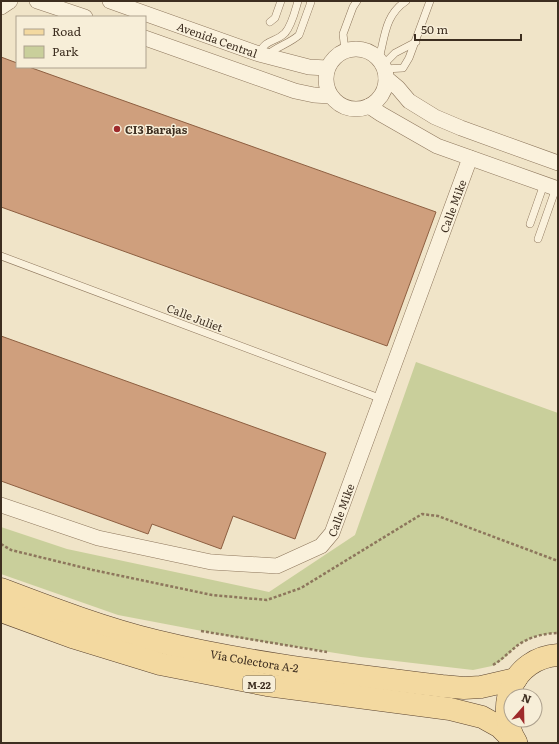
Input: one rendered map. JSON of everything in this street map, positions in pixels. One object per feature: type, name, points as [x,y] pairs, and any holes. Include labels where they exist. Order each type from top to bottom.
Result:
[{"type":"main road","name":"Vía Colectora A-2","points":[[1,588],[65,613],[118,631],[155,641],[250,661],[464,688],[481,687],[516,679]]},
{"type":"main road","name":"M-22","points":[[1,611],[72,637],[160,664],[267,685],[450,709],[482,717],[500,727],[517,743]]},
{"type":"main road","name":"M-22","points":[[517,743],[508,724],[506,712],[510,689],[516,679],[526,668],[538,660],[556,653]]},
{"type":"street","points":[[37,1],[82,16]]},
{"type":"street","name":"Avenida Central","points":[[110,1],[262,55],[309,66],[327,68]]},
{"type":"street","name":"Avenida Central","points":[[146,38],[295,91],[314,95],[330,96]]},
{"type":"street","points":[[383,68],[384,89],[370,106],[355,109],[341,105],[330,96],[325,82],[327,68],[334,57],[345,50],[357,49],[369,52],[383,68],[409,101],[435,116],[461,128],[558,163]]},
{"type":"street","points":[[370,106],[381,114],[437,146],[553,187]]},
{"type":"street","name":"Calle Mike","points":[[1,505],[98,538],[211,562],[277,566],[321,546],[332,533],[470,158]]},
{"type":"lane","points":[[270,22],[275,18],[281,1]]},
{"type":"lane","points":[[298,1],[290,26],[284,33],[266,43],[261,48],[262,55],[295,39],[299,35],[311,2],[310,1]]},
{"type":"lane","points":[[345,50],[343,34],[353,7],[357,1]]},
{"type":"lane","points":[[383,68],[389,20],[396,7],[406,1]]},
{"type":"lane","points":[[383,68],[403,68],[416,42],[430,1]]},
{"type":"lane","points":[[383,68],[395,53],[416,42]]},
{"type":"lane","points":[[530,224],[553,187]]},
{"type":"lane","points":[[538,239],[553,187]]},
{"type":"lane","name":"Calle Juliet","points":[[1,256],[382,399]]},
{"type":"path","points":[[194,630],[331,652]]},
{"type":"path","points":[[492,666],[502,660],[520,644],[536,636],[558,633]]},
{"type":"green space","points":[[416,362],[558,413],[558,632],[536,636],[519,644],[502,660],[492,666],[473,670],[361,657],[239,638],[118,615],[1,574],[1,527],[67,549],[269,592],[355,535]]},
{"type":"building","points":[[1,57],[16,63],[16,68],[32,68],[436,212],[387,346],[1,207]]},
{"type":"building","points":[[1,336],[326,453],[295,539],[233,516],[221,549],[152,524],[148,534],[1,481]]},
{"type":"place","name":"CI3 Barajas","points":[[117,129]]}]
